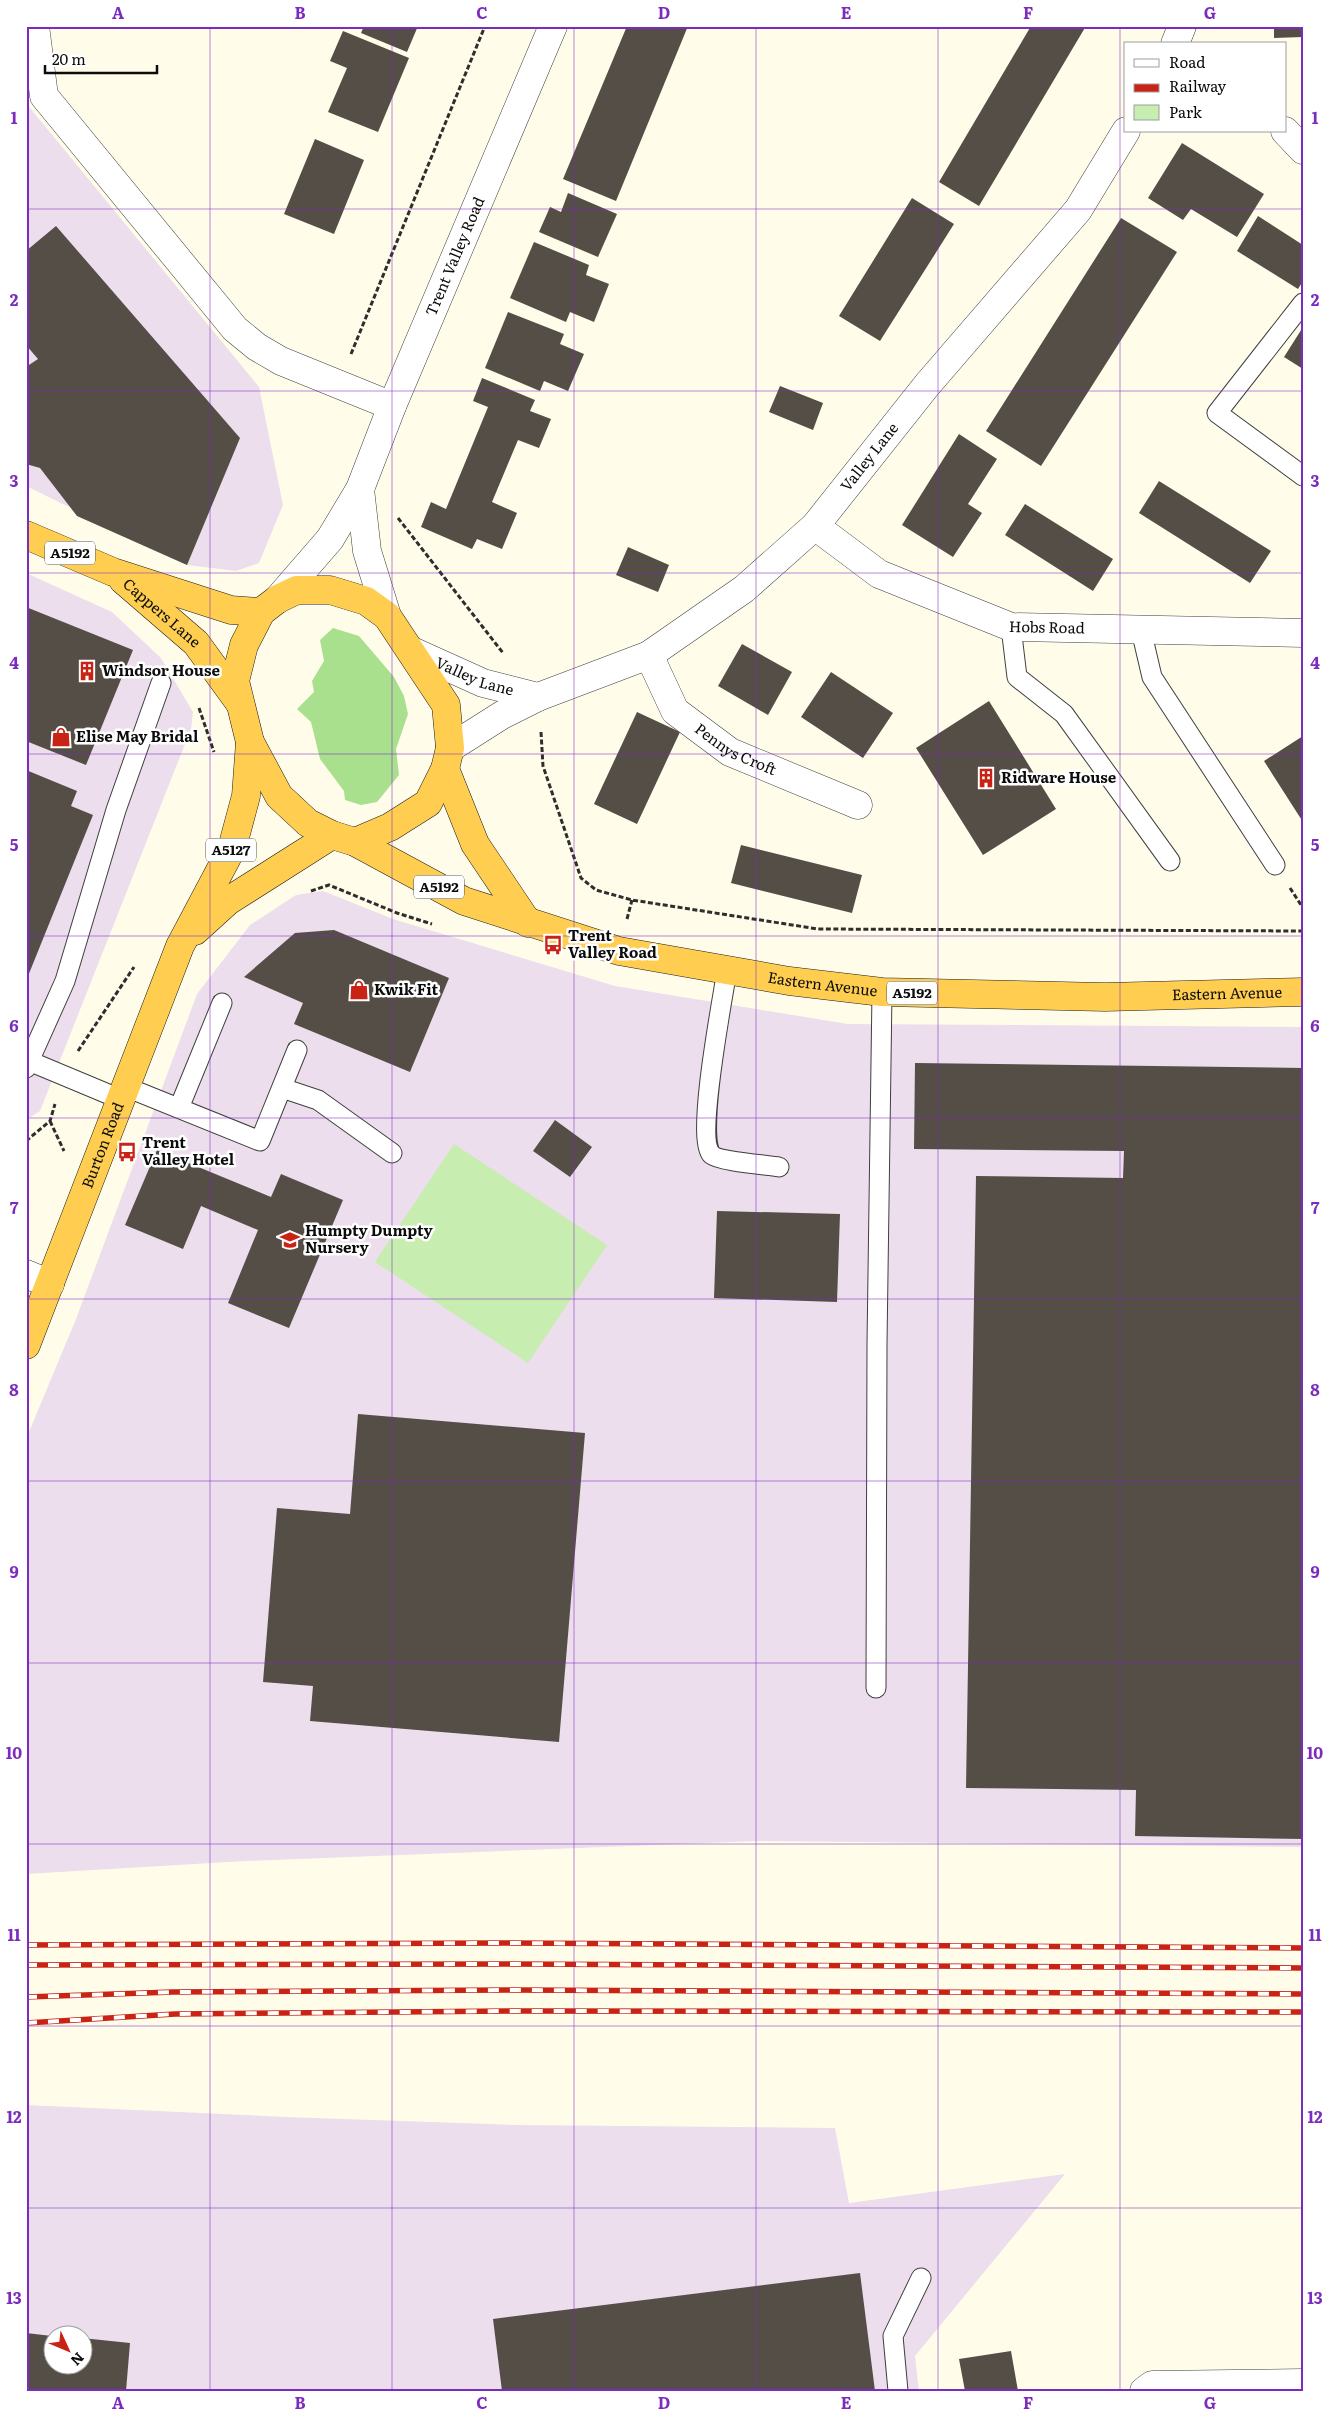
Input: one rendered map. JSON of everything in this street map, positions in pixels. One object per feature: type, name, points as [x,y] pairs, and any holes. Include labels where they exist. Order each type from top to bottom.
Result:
[{"type":"highway","name":"Cappers Lane","points":[[26,535],[113,572],[231,610],[270,606]]},
{"type":"highway","name":"Cappers Lane","points":[[113,572],[196,644],[243,707]]},
{"type":"highway","points":[[250,742],[243,707],[235,681],[244,644],[270,606],[297,590],[330,590],[366,601],[387,616],[446,705],[448,758],[475,844],[528,923]]},
{"type":"highway","name":"Eastern Avenue","points":[[250,742],[279,796],[308,823],[343,838],[464,900],[528,923],[619,951],[789,981],[882,992],[1106,997],[1303,992]]},
{"type":"highway","name":"A5127","points":[[180,946],[232,848],[246,796],[250,742]]},
{"type":"highway","points":[[343,838],[390,828],[428,803],[448,758]]},
{"type":"highway","name":"A5127","points":[[180,946],[228,901],[343,838]]},
{"type":"highway","name":"Burton Road","points":[[26,1345],[38,1279],[123,1093],[180,946]]},
{"type":"street","points":[[36,26],[35,86],[236,329],[257,347],[281,361],[392,406]]},
{"type":"street","name":"Trent Valley Road","points":[[270,606],[330,539],[362,482],[392,406],[553,26]]},
{"type":"street","points":[[1176,42],[1182,26]]},
{"type":"street","name":"Valley Lane","points":[[448,758],[502,715],[538,697],[649,655],[744,589],[815,526],[927,385],[1078,210],[1125,132]]},
{"type":"street","points":[[1286,132],[1303,150]]},
{"type":"street","name":"Trent Valley Road","points":[[362,482],[368,551],[387,616]]},
{"type":"street","name":"Hobs Road","points":[[815,526],[879,574],[1011,627],[1303,633]]},
{"type":"street","name":"Valley Lane","points":[[412,651],[483,683],[538,697]]},
{"type":"street","name":"Pennys Croft","points":[[649,655],[675,711],[730,752],[858,805]]},
{"type":"street","points":[[1144,2391],[1152,2385],[1303,2382]]},
{"type":"lane","points":[[1303,303],[1218,413],[1303,476]]},
{"type":"lane","points":[[1011,627],[1017,677],[1064,714],[1170,861]]},
{"type":"lane","points":[[1141,630],[1152,677],[1275,864]]},
{"type":"lane","points":[[161,682],[116,810],[65,981],[28,1064],[178,1108],[260,1141],[297,1050]]},
{"type":"lane","points":[[727,970],[707,1103],[706,1135],[708,1149],[716,1158],[779,1167]]},
{"type":"lane","points":[[876,1688],[877,1344],[882,992]]},
{"type":"lane","points":[[178,1108],[222,1003]]},
{"type":"lane","points":[[282,1088],[318,1100],[392,1153]]},
{"type":"lane","points":[[898,2391],[893,2336],[921,2278]]},
{"type":"path","points":[[339,385],[485,26]]},
{"type":"path","points":[[362,482],[538,697],[543,766],[581,878],[596,890],[632,900],[818,929],[1303,931]]},
{"type":"path","points":[[303,893],[328,885],[397,913],[434,925]]},
{"type":"path","points":[[619,951],[632,900]]},
{"type":"path","points":[[26,1141],[50,1121],[62,1074],[136,963]]},
{"type":"shaded area","points":[[26,103],[259,387],[283,505],[259,563],[236,571],[187,565],[77,516],[71,508],[26,486]]},
{"type":"shaded area","points":[[26,573],[112,612],[161,658],[193,712],[191,729],[40,1111],[26,1120]]},
{"type":"shaded area","points":[[323,891],[393,919],[615,986],[848,1024],[1303,1027],[1303,1847],[758,1841],[245,1861],[26,1874],[26,1439],[76,1319],[197,994],[250,925],[296,895]]},
{"type":"shaded area","points":[[26,2105],[517,2125],[835,2128],[849,2203],[1065,2174],[915,2356],[919,2391],[26,2391]]},
{"type":"green space","points":[[333,628],[359,636],[394,677],[404,696],[408,714],[396,749],[399,775],[377,802],[361,805],[345,800],[344,791],[320,759],[311,722],[297,709],[314,692],[312,681],[324,661],[320,640]]},
{"type":"green space","points":[[454,1144],[607,1245],[528,1363],[375,1262]]},
{"type":"building","points":[[364,26],[418,26],[407,52],[361,33]]},
{"type":"building","points":[[627,26],[688,26],[616,201],[563,179]]},
{"type":"building","points":[[1031,26],[1086,26],[979,206],[939,182]]},
{"type":"building","points":[[1274,26],[1303,26],[1303,37],[1274,38]]},
{"type":"building","points":[[343,31],[409,58],[378,132],[328,112],[347,68],[330,61]]},
{"type":"building","points":[[315,139],[364,160],[334,234],[284,214]]},
{"type":"building","points":[[1182,143],[1264,194],[1237,237],[1191,209],[1183,220],[1148,198]]},
{"type":"building","points":[[568,193],[617,214],[598,257],[539,232],[550,207],[561,212]]},
{"type":"building","points":[[912,198],[954,224],[880,341],[839,316]]},
{"type":"building","points":[[1258,216],[1303,245],[1303,281],[1298,289],[1237,251]]},
{"type":"building","points":[[1121,218],[1177,252],[1041,466],[986,431]]},
{"type":"building","points":[[56,226],[240,438],[187,565],[77,516],[40,468],[26,464],[26,367],[38,359],[26,345],[26,251]]},
{"type":"building","points":[[534,242],[589,265],[586,275],[609,284],[594,322],[570,312],[566,322],[510,298]]},
{"type":"building","points":[[508,312],[564,334],[560,344],[584,354],[568,391],[544,381],[540,391],[485,368]]},
{"type":"building","points":[[1303,327],[1303,369],[1284,357]]},
{"type":"building","points":[[482,378],[535,400],[530,411],[551,419],[539,448],[518,440],[492,502],[517,513],[502,549],[477,539],[472,549],[421,527],[431,502],[446,509],[488,407],[473,401]]},
{"type":"building","points":[[780,386],[823,403],[813,430],[769,412]]},
{"type":"building","points":[[959,434],[997,459],[968,504],[982,513],[953,557],[902,525]]},
{"type":"building","points":[[1159,481],[1271,551],[1250,583],[1139,513]]},
{"type":"building","points":[[1025,504],[1113,559],[1093,591],[1005,535]]},
{"type":"building","points":[[628,547],[669,565],[658,592],[616,575]]},
{"type":"building","points":[[26,607],[133,650],[86,765],[26,741]]},
{"type":"building","points":[[742,644],[792,672],[768,715],[718,686]]},
{"type":"building","points":[[831,672],[893,713],[863,758],[801,717]]},
{"type":"building","name":"Ridware House","points":[[989,701],[1056,809],[983,855],[916,748]]},
{"type":"building","points":[[637,712],[680,732],[637,824],[594,804]]},
{"type":"building","points":[[1303,736],[1303,822],[1264,761]]},
{"type":"building","points":[[26,770],[77,791],[71,806],[93,815],[26,981]]},
{"type":"building","points":[[741,845],[862,875],[852,913],[731,883]]},
{"type":"building","name":"Kwik Fit","points":[[334,930],[449,978],[410,1072],[294,1024],[303,1003],[244,977],[295,933]]},
{"type":"building","points":[[915,1063],[1303,1068],[1303,1839],[1135,1836],[1136,1790],[966,1788],[976,1176],[1123,1178],[1124,1151],[914,1149]]},
{"type":"building","points":[[555,1120],[592,1147],[570,1177],[533,1151]]},
{"type":"building","name":"Humpty Dumpty Nursery","points":[[157,1150],[271,1197],[281,1174],[343,1200],[289,1328],[228,1303],[258,1230],[201,1206],[183,1249],[125,1225]]},
{"type":"building","points":[[717,1211],[840,1214],[837,1302],[714,1298]]},
{"type":"building","points":[[358,1414],[585,1433],[559,1742],[310,1721],[313,1686],[263,1682],[277,1508],[350,1514]]},
{"type":"building","points":[[860,2273],[875,2391],[502,2391],[493,2319]]},
{"type":"building","points":[[26,2333],[42,2335],[42,2374],[92,2374],[92,2339],[130,2343],[126,2391],[26,2391]]},
{"type":"building","points":[[1011,2351],[1018,2391],[965,2391],[959,2359]]},
{"type":"railway","points":[[26,1945],[505,1943],[1303,1948]]},
{"type":"railway","points":[[26,1965],[506,1964],[1303,1968]]},
{"type":"railway","points":[[26,1997],[173,1992],[511,1990],[1303,1994]]},
{"type":"railway","points":[[26,2023],[175,2014],[510,2011],[1303,2012]]},
{"type":"place","name":"Windsor House","points":[[87,671]]},
{"type":"place","name":"Elise May Bridal","points":[[61,737]]},
{"type":"place","name":"Ridware House","points":[[986,778]]},
{"type":"place","name":"Trent Valley Road","points":[[553,945]]},
{"type":"place","name":"Kwik Fit","points":[[359,990]]},
{"type":"place","name":"Trent Valley Hotel","points":[[127,1152]]},
{"type":"place","name":"Humpty Dumpty Nursery","points":[[290,1240]]}]
